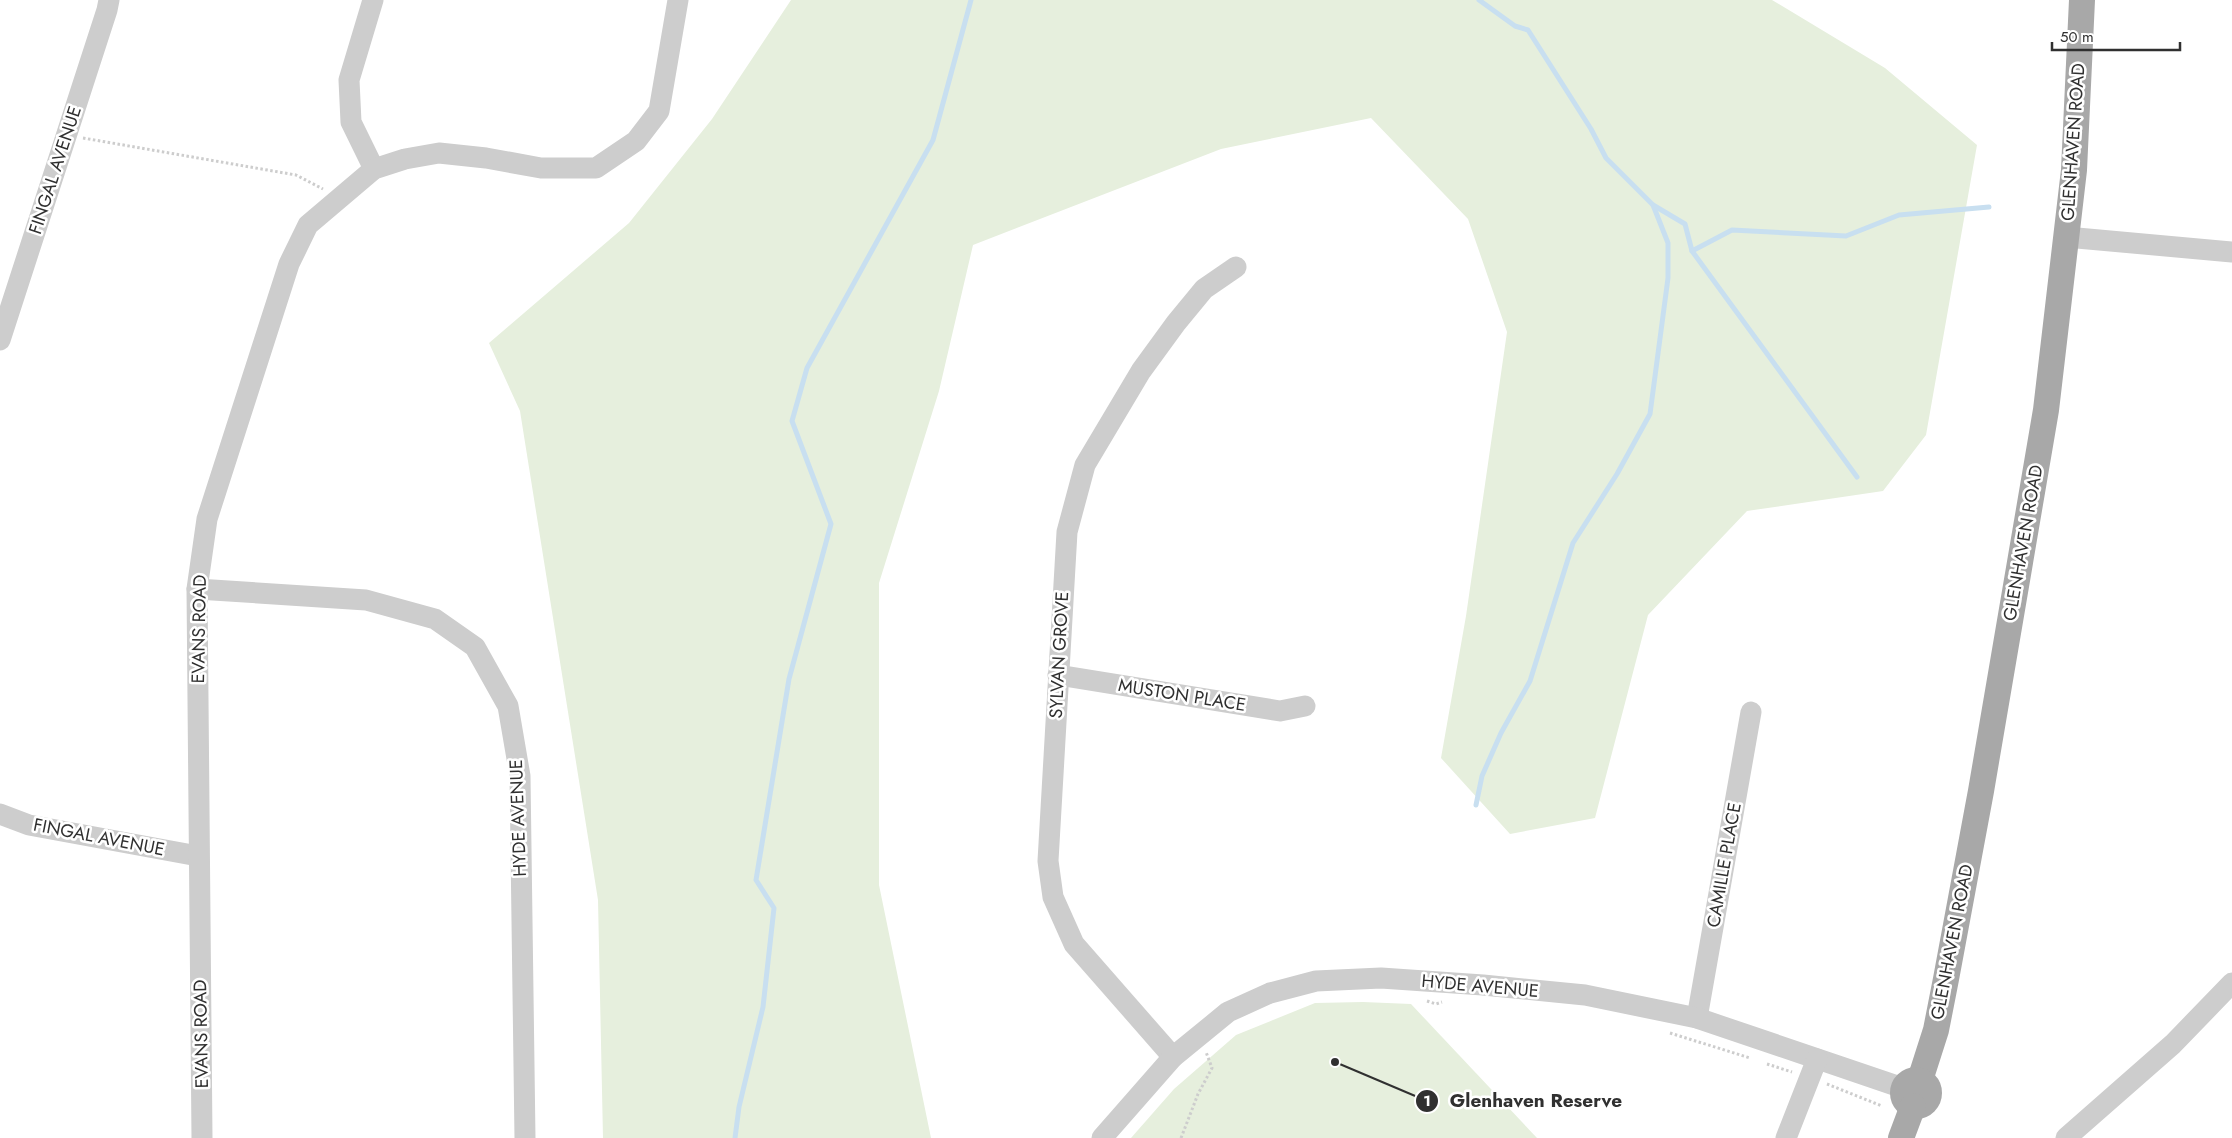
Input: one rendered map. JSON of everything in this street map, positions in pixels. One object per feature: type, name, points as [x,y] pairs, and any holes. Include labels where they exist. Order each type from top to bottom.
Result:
[{"type":"main road","name":"GLENHAVEN ROAD","points":[[1901,1138],[1912,1091],[1936,1030],[1987,753],[2046,410],[2074,170],[2082,0]]},
{"type":"street","name":"FINGAL AVENUE","points":[[0,340],[109,0]]},
{"type":"street","points":[[373,0],[349,80],[351,122],[374,169],[405,159],[439,153],[486,158],[541,168],[596,168],[636,141],[658,111],[678,0]]},
{"type":"street","name":"EVANS ROAD","points":[[202,1138],[198,856],[198,589],[207,519],[289,264],[308,225],[374,169]]},
{"type":"street","points":[[2066,237],[2232,252]]},
{"type":"street","name":"SYLVAN GROVE","points":[[1173,1057],[1074,944],[1053,897],[1048,861],[1067,532],[1085,465],[1142,371],[1176,323],[1204,289],[1236,267]]},
{"type":"street","name":"HYDE AVENUE","points":[[198,589],[366,600],[435,619],[475,647],[508,706],[520,776],[525,1138]]},
{"type":"street","name":"MUSTON PLACE","points":[[1058,676],[1280,711],[1305,706]]},
{"type":"street","name":"CAMILLE PLACE","points":[[1697,1018],[1751,712]]},
{"type":"street","name":"FINGAL AVENUE","points":[[0,814],[29,825],[198,856]]},
{"type":"street","name":"HYDE AVENUE","points":[[1102,1138],[1173,1057],[1228,1012],[1270,993],[1316,980],[1381,978],[1585,995],[1697,1018],[1813,1069],[1912,1091]]},
{"type":"street","points":[[2066,1138],[2173,1044],[2232,983]]},
{"type":"street","points":[[1786,1138],[1813,1069]]},
{"type":"path","points":[[66,135],[296,175],[320,186],[335,202]]},
{"type":"path","points":[[1425,1000],[1436,1004],[1443,1002]]},
{"type":"path","points":[[1662,1031],[1757,1060]]},
{"type":"path","points":[[1181,1138],[1198,1094],[1212,1068],[1199,1036]]},
{"type":"path","points":[[1766,1063],[1813,1069],[1882,1106]]},
{"type":"green space","points":[[791,0],[1772,0],[1885,68],[1977,145],[1926,435],[1883,491],[1747,511],[1648,615],[1595,818],[1510,834],[1441,758],[1466,616],[1507,332],[1468,219],[1371,118],[1221,149],[973,245],[939,391],[879,583],[879,885],[931,1138],[603,1138],[598,900],[520,411],[489,343],[629,223],[712,119]]},
{"type":"green space","points":[[1315,1003],[1411,1004],[1537,1138],[1131,1138],[1174,1089],[1236,1035]]},
{"type":"waterway","points":[[735,1138],[739,1107],[763,1007],[774,908],[756,880],[789,679],[831,524],[792,421],[807,368],[933,140],[971,0]]},
{"type":"waterway","points":[[1479,0],[1515,26],[1528,30],[1591,129],[1606,158],[1653,205],[1685,224],[1692,251],[1857,477]]},
{"type":"waterway","points":[[1476,805],[1482,776],[1501,733],[1530,681],[1573,543],[1617,474],[1650,414],[1668,278],[1668,243],[1653,205]]},
{"type":"waterway","points":[[1692,251],[1732,230],[1846,236],[1899,215],[1989,207]]},
{"type":"place","name":"Glenhaven Reserve","points":[[1335,1062]]}]
